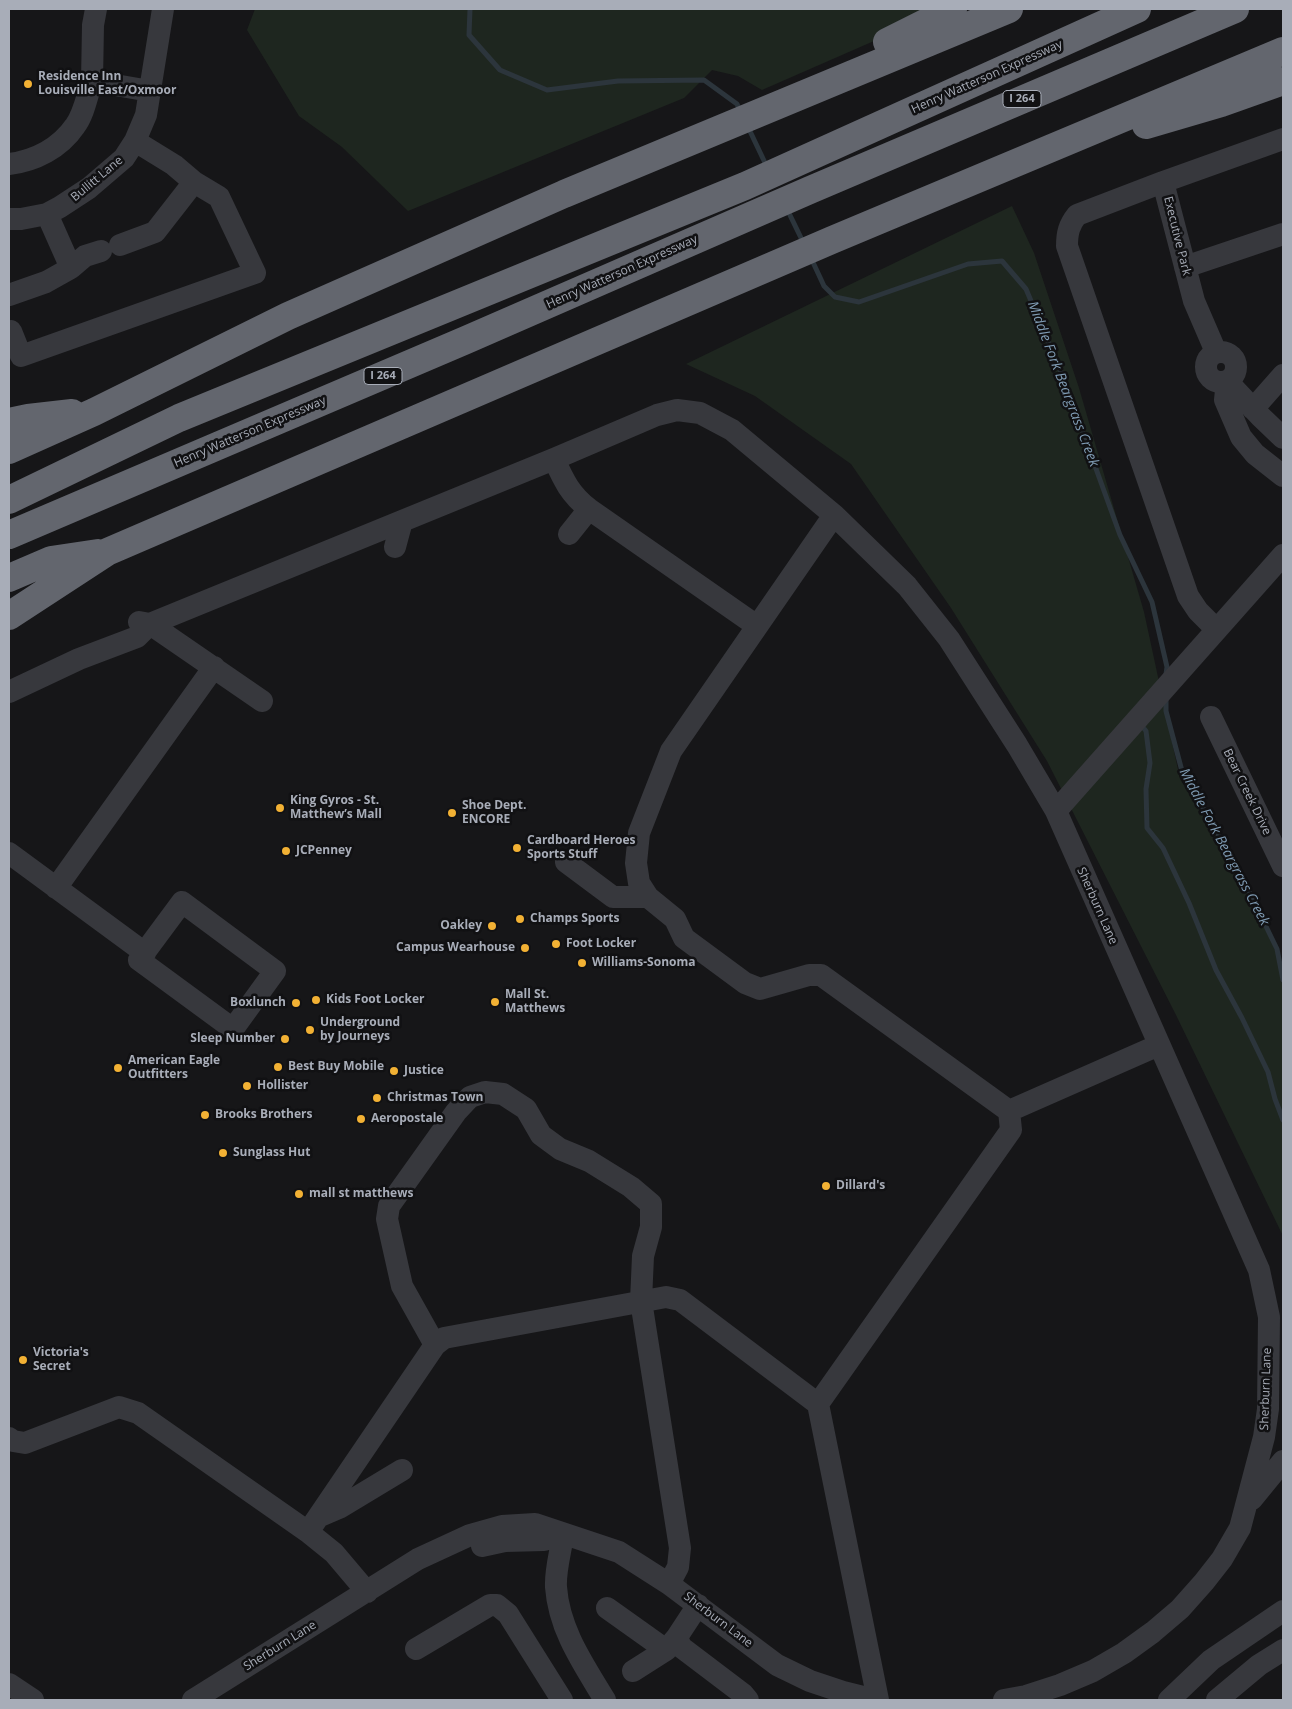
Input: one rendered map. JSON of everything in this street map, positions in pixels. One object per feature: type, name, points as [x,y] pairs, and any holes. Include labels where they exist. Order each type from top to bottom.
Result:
[{"type":"highway","points":[[9,450],[94,412],[288,316],[564,194],[717,131],[953,9]]},
{"type":"highway","points":[[773,103],[1009,9]]},
{"type":"highway","name":"Henry Watterson Expressway","points":[[9,500],[179,418],[745,186],[1137,9]]},
{"type":"highway","name":"Henry Watterson Expressway","points":[[9,535],[1235,9]]},
{"type":"highway","points":[[9,616],[107,552],[832,240],[1283,51]]},
{"type":"highway","points":[[1018,162],[1221,103],[1283,81]]},
{"type":"highway","points":[[9,422],[62,414],[94,412]]},
{"type":"highway","points":[[9,578],[51,560],[107,552]]},
{"type":"street","points":[[9,164],[25,162],[44,154],[76,126],[92,82],[93,25],[96,9]]},
{"type":"street","name":"Bullitt Lane","points":[[9,219],[21,219],[47,214],[75,199],[124,158],[146,114],[163,9]]},
{"type":"street","points":[[92,82],[150,91]]},
{"type":"street","name":"Executive Park","points":[[1283,139],[1163,182],[1194,301],[1216,352],[1208,360],[1207,372],[1215,381],[1227,381],[1283,438]]},
{"type":"street","points":[[9,328],[21,356],[255,274],[219,197],[194,182],[174,165],[134,141]]},
{"type":"street","points":[[9,295],[46,282],[71,268],[85,256],[155,232],[194,182]]},
{"type":"street","points":[[1163,182],[1077,215],[1067,234],[1067,246],[1188,596],[1198,611],[1216,629]]},
{"type":"street","points":[[47,214],[71,268]]},
{"type":"street","points":[[1185,267],[1283,234]]},
{"type":"street","points":[[1253,409],[1283,375]]},
{"type":"street","points":[[1227,381],[1225,400],[1241,437],[1255,454],[1283,476]]},
{"type":"street","name":"Sherburn Lane","points":[[554,459],[634,425],[667,424],[691,427],[716,438],[750,460],[766,458],[834,515],[907,586],[949,639],[1056,811],[1259,1270],[1283,1370]]},
{"type":"street","points":[[150,624],[554,459],[566,486],[576,499],[757,626]]},
{"type":"street","points":[[569,534],[589,509]]},
{"type":"street","points":[[818,1404],[1011,1130],[1009,1111],[821,975],[809,974],[760,989],[745,983],[684,938],[675,919],[648,898],[639,883],[636,863],[639,833],[671,752],[834,515]]},
{"type":"street","points":[[396,547],[402,521]]},
{"type":"street","points":[[1056,811],[1283,554]]},
{"type":"street","points":[[9,691],[14,685],[37,671],[109,633],[136,622],[150,624],[262,700]]},
{"type":"street","points":[[56,888],[214,667]]},
{"type":"street","name":"Bear Creek Drive","points":[[1211,717],[1283,866]]},
{"type":"street","points":[[9,853],[145,952]]},
{"type":"street","points":[[566,862],[613,896],[648,898]]},
{"type":"street","points":[[182,902],[275,971],[233,1029],[139,960],[145,952],[182,902]]},
{"type":"street","points":[[1009,1111],[1159,1045]]},
{"type":"street","points":[[435,1345],[402,1286],[388,1219],[389,1206],[456,1112],[470,1096],[485,1092],[503,1094],[526,1109],[541,1135],[560,1149],[589,1161],[631,1187],[651,1204],[651,1227],[644,1256],[642,1301],[680,1548],[678,1567],[669,1584]]},
{"type":"street","points":[[313,1524],[435,1345],[444,1338],[666,1297],[680,1300],[818,1404],[877,1700]]},
{"type":"street","name":"Sherburn Lane","points":[[1004,1700],[1026,1696],[1060,1685],[1093,1671],[1124,1653],[1180,1609],[1222,1558],[1240,1528],[1264,1438],[1273,1331]]},
{"type":"street","points":[[9,1438],[12,1441],[25,1443],[118,1407],[138,1413],[313,1524],[334,1553],[367,1592]]},
{"type":"street","name":"Sherburn Lane","points":[[1247,1505],[1280,1468]]},
{"type":"street","points":[[313,1524],[402,1470]]},
{"type":"street","points":[[563,1534],[556,1586],[561,1616],[569,1639],[605,1700]]},
{"type":"street","name":"Sherburn Lane","points":[[193,1700],[227,1691],[367,1592],[392,1590],[467,1550],[505,1541],[544,1540],[563,1534],[619,1552],[669,1584],[777,1665],[810,1681],[843,1692],[877,1700]]},
{"type":"street","points":[[416,1648],[490,1605],[497,1605],[508,1614],[562,1700]]},
{"type":"street","points":[[634,1671],[671,1644],[698,1605]]},
{"type":"street","points":[[607,1608],[671,1644],[680,1647],[743,1694],[748,1700]]},
{"type":"street","points":[[1169,1700],[1211,1660],[1283,1611]]},
{"type":"street","points":[[1217,1700],[1259,1665],[1283,1650]]},
{"type":"street","points":[[9,1684],[33,1700]]},
{"type":"shaded area","points":[[255,9],[937,9],[890,34],[762,90],[738,76],[712,70],[684,98],[408,211],[342,147],[299,116],[247,30]]},
{"type":"shaded area","points":[[1012,206],[1034,253],[1079,388],[1144,612],[1180,779],[1238,873],[1283,966],[1283,1236],[1176,1015],[1047,761],[951,608],[851,464],[755,396],[686,364]]},
{"type":"waterway","name":"Middle Fork Beargrass Creek","points":[[470,9],[469,35],[500,70],[547,90],[618,81],[704,80],[737,104],[741,113]]},
{"type":"waterway","name":"Middle Fork Beargrass Creek","points":[[748,127],[767,167]]},
{"type":"waterway","name":"Middle Fork Beargrass Creek","points":[[787,209],[804,244]]},
{"type":"waterway","name":"Middle Fork Beargrass Creek","points":[[811,258],[824,286],[835,297],[859,302],[968,264],[1002,261],[1026,289],[1061,372],[1120,535],[1152,602],[1167,667],[1166,674]]},
{"type":"waterway","name":"Middle Fork Beargrass Creek","points":[[1166,698],[1166,711],[1182,771],[1242,877],[1277,949],[1283,980]]},
{"type":"waterway","points":[[1141,725],[1146,731],[1150,763],[1146,789],[1147,828],[1163,848],[1189,903],[1216,970],[1268,1072],[1283,1120]]},
{"type":"place","name":"Residence Inn Louisville East/Oxmoor","points":[[28,84]]},
{"type":"place","name":"King Gyros - St. Matthew’s Mall","points":[[280,808]]},
{"type":"place","name":"Shoe Dept. ENCORE","points":[[452,813]]},
{"type":"place","name":"Cardboard Heroes Sports Stuff","points":[[517,848]]},
{"type":"place","name":"JCPenney","points":[[286,851]]},
{"type":"place","name":"Champs Sports","points":[[520,919]]},
{"type":"place","name":"Oakley","points":[[492,926]]},
{"type":"place","name":"Foot Locker","points":[[556,944]]},
{"type":"place","name":"Campus Wearhouse","points":[[525,948]]},
{"type":"place","name":"Williams-Sonoma","points":[[582,963]]},
{"type":"place","name":"Kids Foot Locker","points":[[316,1000]]},
{"type":"place","name":"Mall St. Matthews","points":[[495,1002]]},
{"type":"place","name":"Boxlunch","points":[[296,1003]]},
{"type":"place","name":"Underground by Journeys","points":[[310,1030]]},
{"type":"place","name":"Sleep Number","points":[[285,1039]]},
{"type":"place","name":"Best Buy Mobile","points":[[278,1067]]},
{"type":"place","name":"American Eagle Outfitters","points":[[118,1068]]},
{"type":"place","name":"Justice","points":[[394,1071]]},
{"type":"place","name":"Hollister","points":[[247,1086]]},
{"type":"place","name":"Christmas Town","points":[[377,1098]]},
{"type":"place","name":"Brooks Brothers","points":[[205,1115]]},
{"type":"place","name":"Aeropostale","points":[[361,1119]]},
{"type":"place","name":"Sunglass Hut","points":[[223,1153]]},
{"type":"place","name":"Dillard's","points":[[826,1186]]},
{"type":"place","name":"mall st matthews","points":[[299,1194]]},
{"type":"place","name":"Victoria's Secret","points":[[23,1360]]}]
